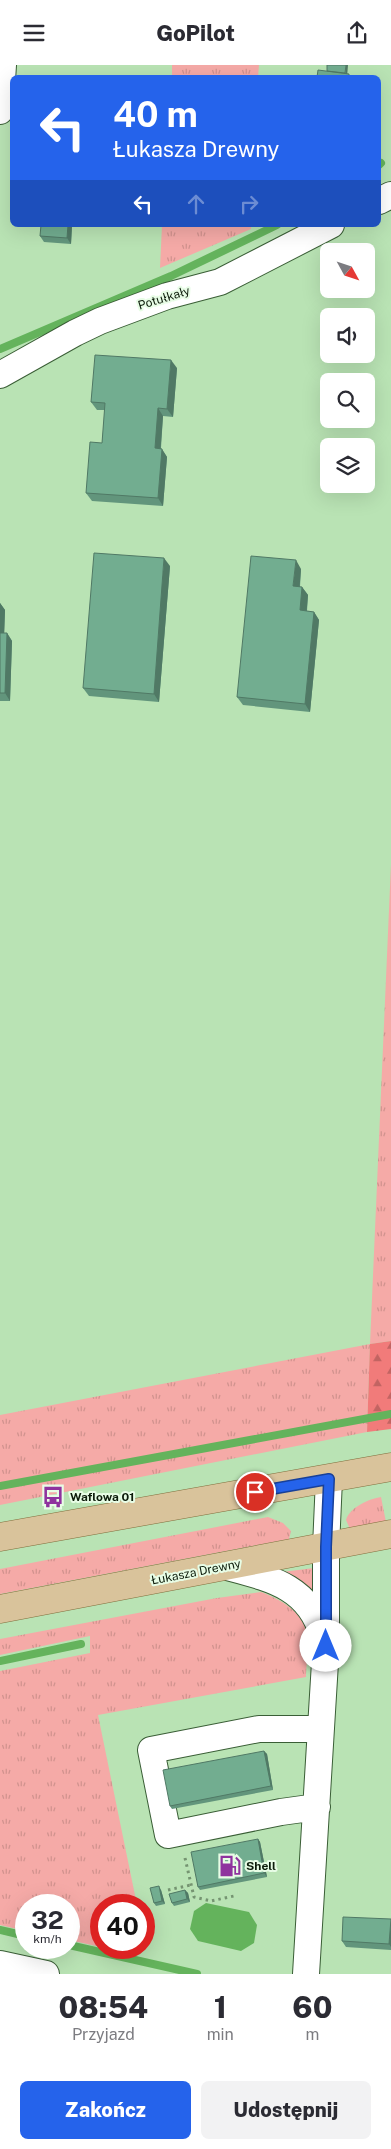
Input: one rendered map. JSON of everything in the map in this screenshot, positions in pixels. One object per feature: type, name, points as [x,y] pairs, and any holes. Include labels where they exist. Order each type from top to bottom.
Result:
[{"type":"main road","points":[[0,1537],[391,1467]]},
{"type":"main road","name":"Łukasza Drewny","points":[[0,1609],[391,1534]]},
{"type":"street","points":[[0,111],[3,65]]},
{"type":"street","name":"Potułkały","points":[[1,373],[100,321],[167,296],[220,282],[327,227]]},
{"type":"street","points":[[306,1974],[326,1646],[326,1547],[329,1479]]},
{"type":"street","points":[[223,1566],[272,1579],[292,1590],[308,1605],[320,1624],[326,1646]]},
{"type":"street","points":[[317,1807],[281,1812],[168,1835],[151,1751],[258,1729],[321,1729]]},
{"type":"street","points":[[0,1964],[46,1974]]},
{"type":"path","points":[[168,1889],[191,1885],[194,1897],[211,1901],[234,1896]]},
{"type":"green space","points":[[172,65],[259,65],[258,75],[172,75]]},
{"type":"green space","points":[[162,227],[251,227],[251,229],[160,268]]},
{"type":"green space","points":[[391,864],[391,1341],[370,1344]]},
{"type":"green space","points":[[391,1341],[391,1429],[367,1432],[370,1344]]},
{"type":"green space","points":[[370,1344],[367,1432],[0,1505],[0,1415]]},
{"type":"green space","points":[[381,1497],[386,1522],[350,1529],[346,1520],[351,1511],[366,1502]]},
{"type":"green space","points":[[268,1517],[283,1523],[291,1531],[289,1539],[0,1594],[0,1569]]},
{"type":"green space","points":[[314,1568],[313,1596],[274,1573]]},
{"type":"green space","points":[[261,1592],[275,1598],[293,1610],[303,1622],[308,1639],[306,1677],[98,1715],[135,1894],[90,1894],[90,1945],[80,1942],[80,1894],[15,1894],[15,1928],[0,1925],[0,1671],[90,1653],[90,1636],[0,1655],[0,1639],[217,1598]]},
{"type":"shaded area","points":[[206,1903],[249,1912],[257,1925],[254,1943],[241,1951],[198,1941],[190,1929],[194,1911]]},
{"type":"building","points":[[327,65],[346,65],[345,73],[327,71]]},
{"type":"building","points":[[318,70],[349,74],[349,75],[317,75]]},
{"type":"building","points":[[41,227],[68,227],[67,238],[40,236]]},
{"type":"building","points":[[95,355],[171,360],[167,409],[158,408],[155,448],[162,449],[158,498],[86,493],[90,442],[102,443],[105,403],[91,402]]},
{"type":"building","points":[[94,553],[164,558],[154,694],[83,688]]},
{"type":"building","points":[[251,556],[296,560],[293,586],[302,587],[300,610],[314,612],[305,704],[237,697]]},
{"type":"building","points":[[0,633],[7,633],[5,693],[0,693]]},
{"type":"building","points":[[264,1751],[271,1786],[170,1806],[163,1770]]},
{"type":"building","name":"Shell","points":[[258,1839],[264,1873],[198,1887],[191,1852]]},
{"type":"building","points":[[159,1886],[162,1901],[155,1903],[155,1894],[152,1894],[150,1888]]},
{"type":"building","points":[[185,1890],[187,1899],[172,1903],[169,1894]]},
{"type":"building","points":[[343,1917],[391,1919],[389,1944],[342,1941]]},
{"type":"waterway","points":[[0,349],[171,276],[273,227]]},
{"type":"waterway","points":[[0,1486],[391,1414]]},
{"type":"waterway","points":[[0,1661],[81,1644]]},
{"type":"waterway","points":[[0,1930],[15,1933]]},
{"type":"waterway","points":[[80,1947],[197,1974]]},
{"type":"place","name":"Waflowa 01","points":[[53,1497]]},
{"type":"place","name":"Shell","points":[[230,1866]]},
{"type":"route","points":[[255,1492],[329,1479],[326,1547],[326,1646]]}]
